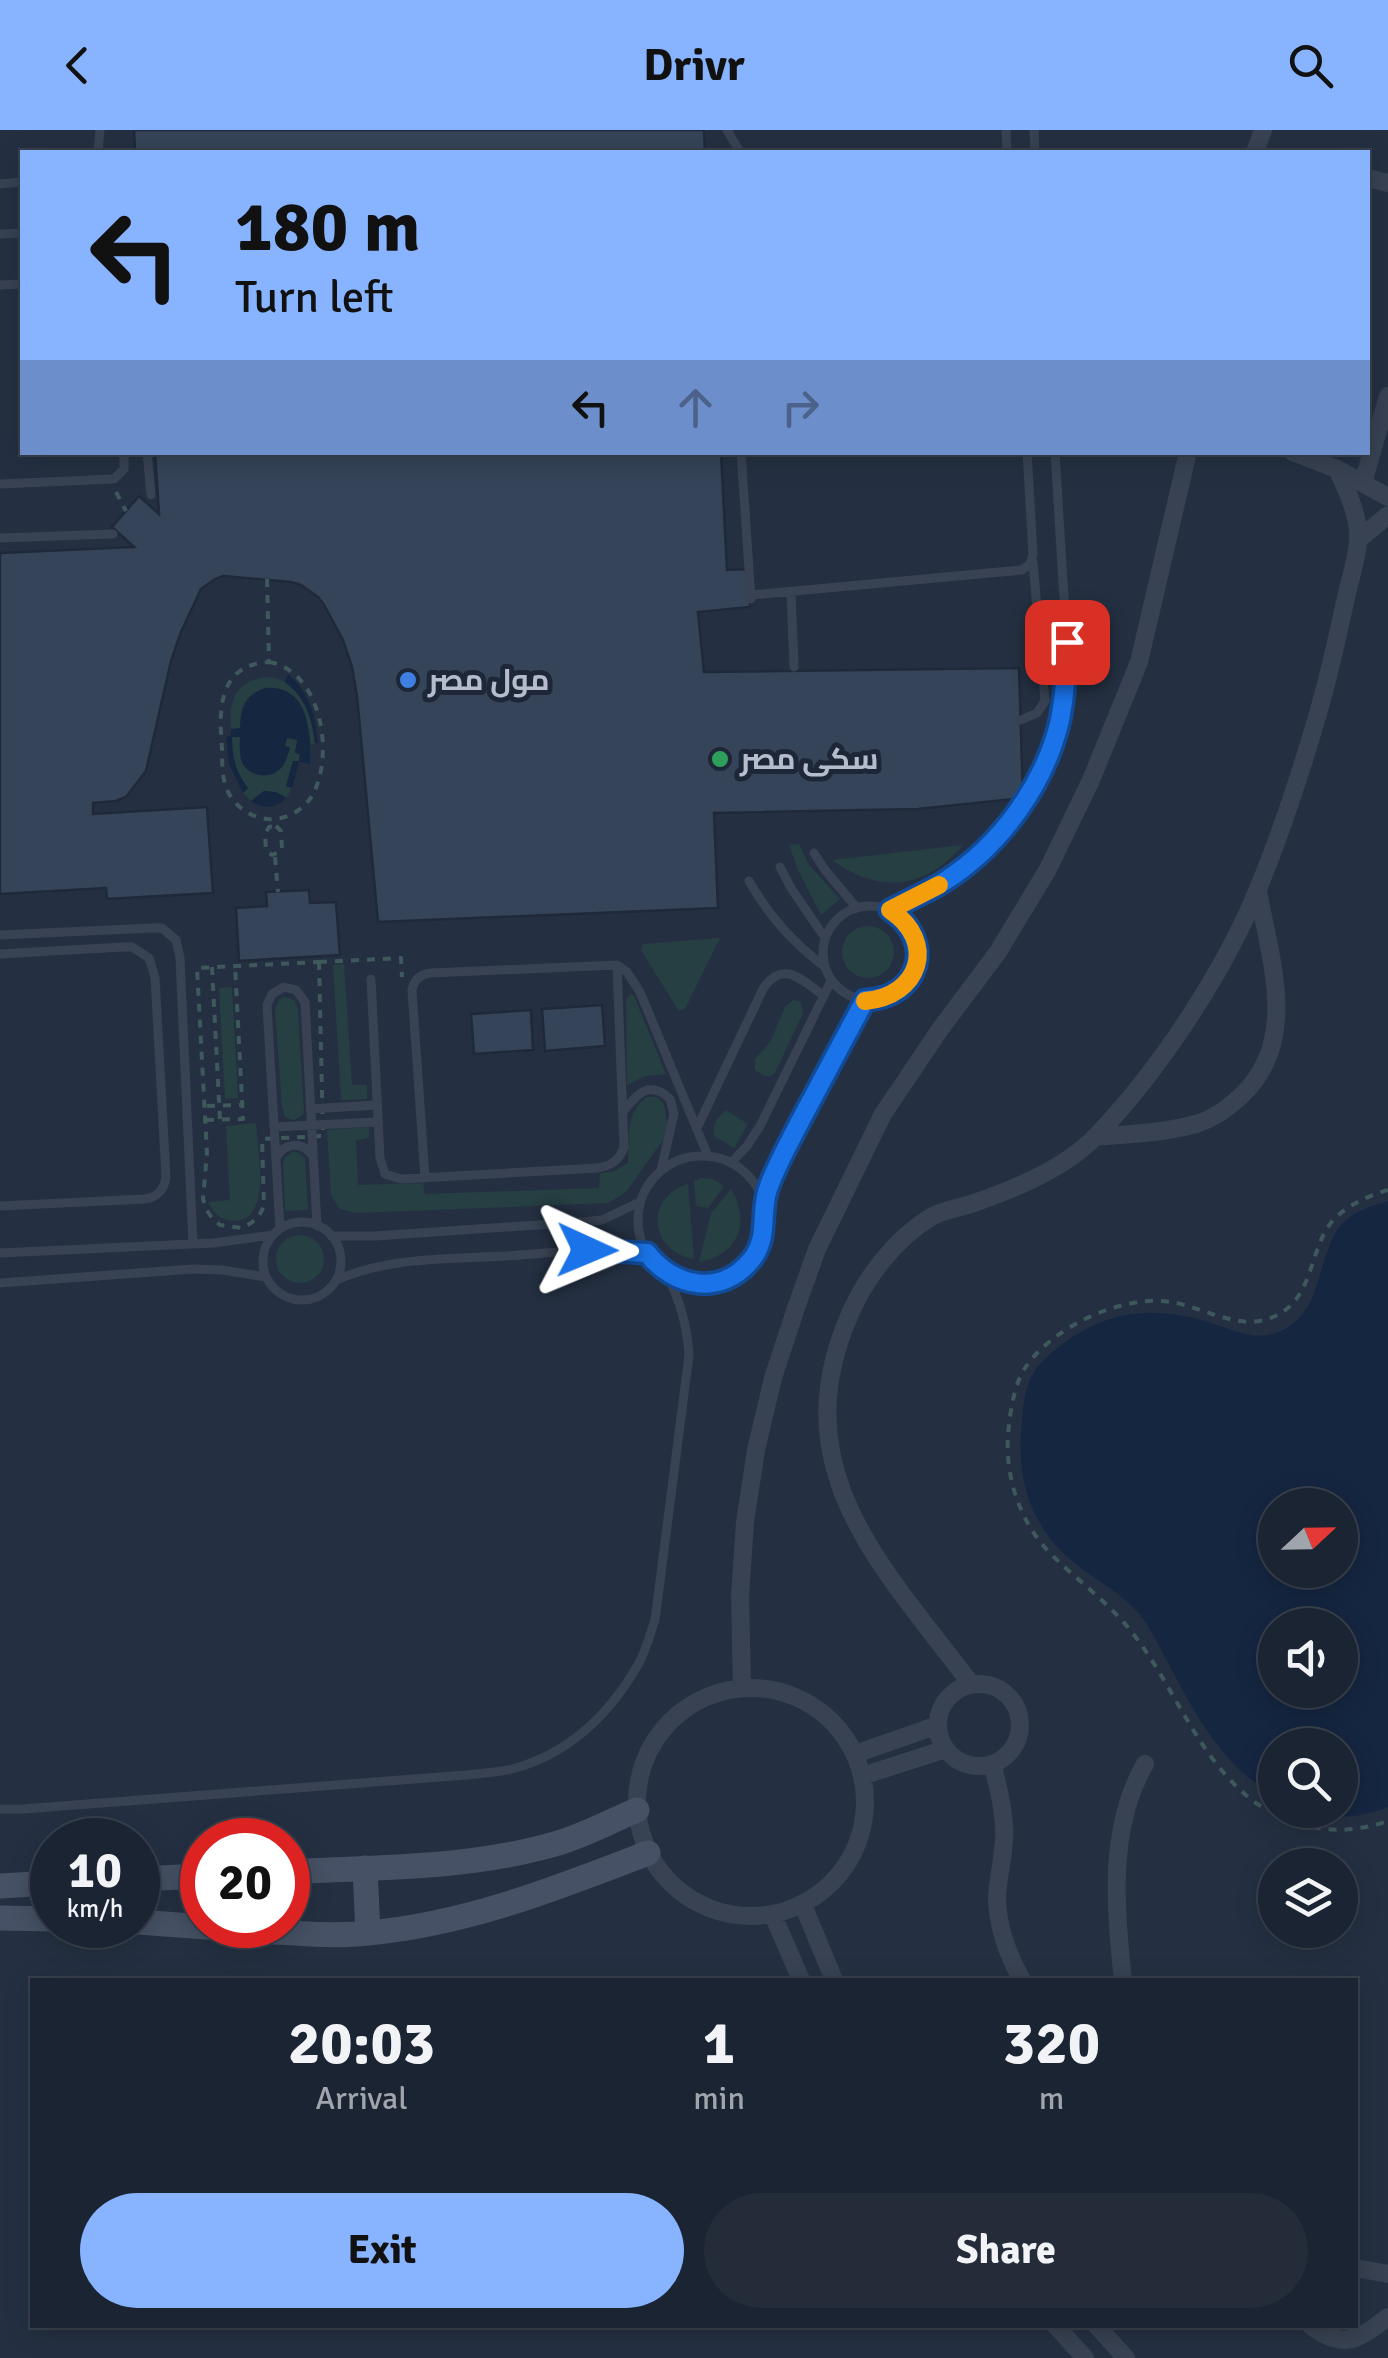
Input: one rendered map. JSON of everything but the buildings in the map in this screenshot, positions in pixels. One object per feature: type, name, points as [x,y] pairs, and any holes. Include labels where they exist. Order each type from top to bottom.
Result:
[{"type":"street","points":[[1363,483],[1388,396]]},
{"type":"street","points":[[742,1688],[740,1596],[745,1522],[756,1450],[773,1378],[817,1249],[883,1114],[998,952],[1048,869],[1091,780],[1139,662],[1187,455]]},
{"type":"street","points":[[1301,455],[1337,469],[1388,497]]},
{"type":"street","points":[[971,1684],[874,1555],[839,1486],[830,1449],[828,1410],[831,1372],[841,1335],[856,1300],[903,1239],[933,1216],[1019,1186],[1096,1137],[1186,1020],[1224,957],[1258,891],[1300,776],[1333,659],[1358,540],[1351,504],[1337,469]]},
{"type":"street","points":[[1358,540],[1388,515]]},
{"type":"street","points":[[1096,1137],[1200,1123],[1228,1108],[1251,1086],[1268,1060],[1277,1029],[1278,998],[1258,891]]},
{"type":"street","points":[[971,1684],[1003,1691],[1017,1708],[1020,1720],[1017,1742],[1002,1759],[982,1766],[962,1762],[946,1749],[938,1726],[947,1699],[971,1684]]},
{"type":"street","points":[[742,1688],[800,1698],[832,1722],[855,1754],[866,1794],[862,1833],[834,1882],[803,1905],[773,1915],[736,1916],[700,1905],[670,1883],[648,1853],[637,1810],[642,1766],[664,1727],[700,1699],[742,1688]]},
{"type":"street","points":[[855,1754],[938,1726]]},
{"type":"street","points":[[862,1776],[946,1749]]},
{"type":"street","points":[[992,1764],[1004,1828],[997,1895],[1000,1920],[1021,1978]]},
{"type":"street","points":[[1123,1978],[1118,1876],[1123,1816],[1145,1764]]},
{"type":"street","points":[[310,1871],[471,1862],[561,1842],[637,1810]]},
{"type":"street","points":[[160,1924],[322,1935],[368,1933],[480,1913],[540,1895],[648,1853]]},
{"type":"street","points":[[365,1868],[368,1933]]},
{"type":"street","points":[[0,1886],[30,1885]]},
{"type":"street","points":[[803,1905],[833,1978]]},
{"type":"street","points":[[773,1915],[800,1978]]},
{"type":"street","points":[[0,1918],[30,1919]]},
{"type":"street","points":[[1358,2269],[1388,2274]]},
{"type":"street","points":[[1314,2328],[1325,2337],[1341,2341],[1368,2332],[1388,2317]]},
{"type":"street","points":[[1058,2328],[1085,2358]]},
{"type":"street","points":[[1099,2328],[1126,2358]]},
{"type":"lane","points":[[727,130],[739,150]]},
{"type":"lane","points":[[0,484],[109,479],[122,474],[124,455]]},
{"type":"lane","points":[[148,455],[150,494]]},
{"type":"lane","points":[[741,455],[751,598],[1017,571],[1026,568],[1032,559]]},
{"type":"lane","points":[[1021,720],[1037,713],[1044,701],[1027,455]]},
{"type":"lane","points":[[890,910],[944,882],[976,858],[1020,807],[1046,760],[1059,722],[1066,682],[1055,455]]},
{"type":"lane","points":[[0,538],[113,534]]},
{"type":"lane","points":[[791,592],[794,667]]},
{"type":"lane","points":[[814,852],[856,907]]},
{"type":"lane","points":[[780,867],[825,938]]},
{"type":"lane","points":[[749,881],[781,929],[825,966]]},
{"type":"lane","points":[[879,906],[890,910],[912,930],[918,959],[913,973],[894,995],[880,1000],[852,997],[832,980],[825,966],[825,938],[832,924],[856,907],[879,906]]},
{"type":"lane","points":[[0,934],[162,928],[176,940],[193,1244]]},
{"type":"lane","points":[[0,954],[132,947],[149,958],[155,977],[166,1177],[158,1195],[145,1200],[0,1206]]},
{"type":"lane","points":[[371,980],[380,1163],[385,1174],[395,1179],[597,1168],[611,1165],[624,1147],[618,964]]},
{"type":"lane","points":[[425,1178],[412,990],[416,980],[431,972],[618,964],[640,992],[708,1156]]},
{"type":"lane","points":[[696,1128],[771,978],[791,974],[824,996]]},
{"type":"lane","points":[[731,1163],[755,1137],[832,980]]},
{"type":"lane","points":[[316,1226],[305,1002],[296,990],[284,988],[272,994],[267,1005],[276,1232],[264,1255],[266,1277],[280,1293],[300,1300],[321,1295],[336,1280],[356,1271],[400,1262],[587,1250],[647,1253]]},
{"type":"lane","points":[[763,1202],[784,1153],[865,1000]]},
{"type":"lane","points":[[623,1112],[635,1097],[649,1090],[670,1098],[674,1114],[662,1170]]},
{"type":"lane","points":[[310,1109],[376,1105]]},
{"type":"lane","points":[[274,1127],[378,1122]]},
{"type":"lane","points":[[276,1158],[284,1148],[297,1145],[313,1156]]},
{"type":"lane","points":[[0,1808],[466,1775],[511,1769],[549,1755],[588,1730],[616,1699],[641,1660],[655,1620],[689,1355],[680,1300],[640,1237],[640,1202],[648,1184],[676,1161],[708,1156],[731,1163],[756,1186],[763,1202],[766,1222],[753,1258],[722,1281],[703,1284],[666,1273]]},
{"type":"lane","points":[[331,1236],[602,1220],[640,1202]]},
{"type":"lane","points":[[0,1253],[193,1244],[276,1232],[304,1222],[316,1226],[336,1243],[340,1262],[336,1280]]},
{"type":"lane","points":[[0,1283],[192,1269],[266,1277]]},
{"type":"path","points":[[109,479],[126,512]]},
{"type":"path","points":[[267,579],[268,662]]},
{"type":"path","points":[[275,855],[266,850],[267,828],[273,822],[296,812],[310,799],[322,768],[322,740],[316,707],[306,687],[292,670],[268,662],[252,665],[234,678],[222,697],[219,718],[228,792],[249,814],[273,822],[278,828],[281,850],[275,855]]},
{"type":"path","points":[[275,855],[278,892]]},
{"type":"path","points":[[319,962],[400,958],[402,977]]},
{"type":"path","points":[[206,1120],[242,1118],[235,966]]},
{"type":"path","points":[[212,967],[220,1120]]},
{"type":"path","points":[[205,1106],[242,1104]]},
{"type":"path","points":[[1388,1190],[1361,1199],[1327,1228],[1300,1295],[1275,1317],[1248,1323],[1191,1306],[1150,1301],[1126,1304],[1073,1325],[1048,1342],[1024,1368],[1011,1410],[1006,1446],[1010,1479],[1033,1532],[1137,1638],[1224,1774],[1254,1802],[1293,1822],[1323,1831],[1346,1831],[1388,1822]]},
{"type":"green space","points":[[272,677],[291,687],[304,702],[315,743],[311,745],[298,703],[275,688],[248,698],[240,729],[231,729],[231,708],[238,692],[251,681]]},
{"type":"green space","points":[[232,737],[240,737],[242,760],[260,775],[290,747],[285,746],[287,737],[298,740],[295,752],[300,754],[299,762],[293,761],[286,786],[292,788],[286,798],[264,791],[251,801],[243,793],[248,788],[235,764]]},
{"type":"green space","points":[[799,844],[809,865],[840,899],[821,915],[789,845]]},
{"type":"green space","points":[[963,845],[933,871],[901,882],[867,878],[832,860]]},
{"type":"green space","points":[[868,926],[886,934],[894,952],[886,970],[868,978],[850,970],[842,952],[850,934]]},
{"type":"green space","points":[[720,938],[686,1007],[678,1010],[641,950],[643,944]]},
{"type":"green space","points":[[344,964],[352,1085],[367,1085],[367,1099],[341,1100],[333,965]]},
{"type":"green space","points":[[232,987],[238,1098],[225,1099],[219,988]]},
{"type":"green space","points":[[631,994],[666,1074],[645,1076],[627,1085],[626,1000]]},
{"type":"green space","points":[[284,997],[294,1000],[298,1009],[304,1111],[294,1120],[285,1117],[282,1107],[275,1009]]},
{"type":"green space","points":[[793,1000],[801,1002],[803,1013],[775,1073],[764,1076],[755,1070],[755,1059],[770,1042],[785,1007]]},
{"type":"green space","points":[[647,1097],[657,1097],[664,1104],[667,1124],[663,1140],[626,1192],[608,1203],[356,1213],[340,1209],[331,1195],[327,1130],[369,1127],[369,1138],[356,1140],[358,1185],[423,1183],[425,1194],[599,1188],[600,1173],[615,1171],[628,1163],[632,1118]]},
{"type":"green space","points":[[726,1110],[748,1124],[734,1148],[714,1136],[716,1121]]},
{"type":"green space","points":[[256,1123],[258,1198],[254,1210],[245,1218],[228,1220],[217,1215],[208,1202],[230,1200],[226,1126]]},
{"type":"green space","points":[[292,1152],[305,1158],[308,1210],[285,1211],[283,1163]]},
{"type":"green space","points":[[701,1178],[724,1186],[708,1208],[696,1206],[694,1181]]},
{"type":"green space","points":[[688,1184],[694,1259],[668,1246],[658,1224],[664,1200]]},
{"type":"green space","points":[[731,1189],[740,1214],[737,1236],[723,1252],[699,1262],[711,1213]]},
{"type":"green space","points":[[300,1235],[317,1242],[324,1259],[317,1276],[300,1283],[283,1276],[276,1259],[283,1242]]},
{"type":"water","points":[[288,674],[310,705],[318,743],[303,702],[285,682]]},
{"type":"water","points":[[265,688],[280,689],[299,702],[308,725],[310,764],[299,762],[292,788],[286,786],[293,761],[299,761],[300,754],[295,753],[297,740],[287,738],[285,746],[290,748],[284,764],[275,773],[263,776],[242,763],[240,737],[232,737],[235,764],[248,788],[243,793],[229,764],[226,737],[231,736],[231,729],[240,728],[249,699]]},
{"type":"water","points":[[264,791],[286,798],[269,807],[251,801]]},
{"type":"water","points":[[1388,1201],[1388,1807],[1358,1816],[1358,1728],[1258,1728],[1256,1784],[1211,1737],[1140,1615],[1063,1553],[1043,1529],[1025,1485],[1021,1437],[1031,1377],[1052,1352],[1099,1323],[1131,1314],[1163,1313],[1252,1335],[1285,1329],[1307,1308],[1333,1238],[1341,1225],[1357,1213]]},
{"type":"slow traffic","points":[[865,1001],[894,995],[905,986],[918,959],[912,930],[890,910],[939,885]]},
{"type":"place","name":"مول مصر","points":[[408,680]]},
{"type":"place","name":"سكى مصر","points":[[720,759]]},
{"type":"route","points":[[587,1250],[647,1253],[666,1273],[703,1284],[722,1281],[753,1258],[762,1241],[766,1222],[763,1202],[776,1169],[865,1000],[894,995],[913,973],[918,959],[912,930],[890,910],[944,882],[976,858],[1028,796],[1059,722],[1067,642]]}]
